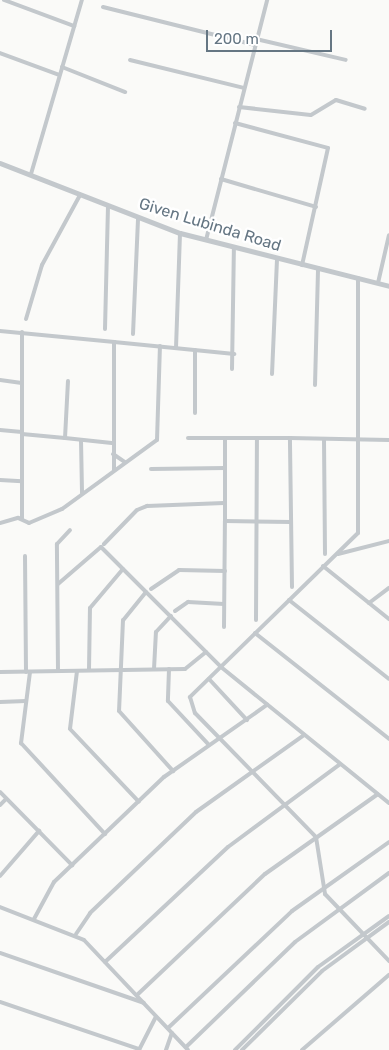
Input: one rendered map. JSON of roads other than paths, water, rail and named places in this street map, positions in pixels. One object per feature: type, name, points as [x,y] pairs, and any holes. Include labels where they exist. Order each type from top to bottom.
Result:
[{"type":"street","points":[[4,0],[74,26]]},
{"type":"street","points":[[31,174],[82,0]]},
{"type":"street","points":[[206,240],[266,1],[260,0]]},
{"type":"street","points":[[103,8],[255,44]]},
{"type":"street","points":[[256,39],[346,60]]},
{"type":"street","points":[[0,53],[59,75]]},
{"type":"street","points":[[130,60],[244,88]]},
{"type":"street","points":[[62,67],[124,92]]},
{"type":"street","points":[[239,107],[311,115],[336,100],[365,109]]},
{"type":"street","points":[[235,123],[327,146],[316,207],[302,265]]},
{"type":"street","name":"Given Lubinda Road","points":[[0,163],[180,233],[276,259],[389,286]]},
{"type":"street","points":[[221,179],[316,207]]},
{"type":"street","points":[[26,319],[42,265],[80,195]]},
{"type":"street","points":[[105,329],[108,206]]},
{"type":"street","points":[[133,334],[138,218]]},
{"type":"street","points":[[176,348],[180,233]]},
{"type":"street","points":[[378,283],[389,235]]},
{"type":"street","points":[[232,369],[234,354],[234,248]]},
{"type":"street","points":[[272,374],[276,259]]},
{"type":"street","points":[[315,385],[318,268]]},
{"type":"street","points":[[358,278],[358,533],[190,697],[191,704],[220,739],[317,839],[323,889],[339,909],[389,961]]},
{"type":"street","points":[[0,331],[234,354]]},
{"type":"street","points":[[20,519],[22,514],[22,332]]},
{"type":"street","points":[[114,342],[112,443],[114,470]]},
{"type":"street","points":[[0,523],[20,519],[37,521],[82,493],[157,440],[160,346]]},
{"type":"street","points":[[195,350],[195,413]]},
{"type":"street","points":[[0,380],[22,383]]},
{"type":"street","points":[[65,438],[68,381]]},
{"type":"street","points":[[0,430],[112,443]]},
{"type":"street","points":[[188,438],[389,440]]},
{"type":"street","points":[[224,628],[225,438]]},
{"type":"street","points":[[256,620],[257,438]]},
{"type":"street","points":[[290,438],[292,587]]},
{"type":"street","points":[[324,439],[325,554]]},
{"type":"street","points":[[81,440],[82,493]]},
{"type":"street","points":[[113,454],[125,462]]},
{"type":"street","points":[[151,469],[225,468]]},
{"type":"street","points":[[0,480],[22,482]]},
{"type":"street","points":[[104,544],[137,510],[147,506],[224,503]]},
{"type":"street","points":[[225,521],[291,522]]},
{"type":"street","points":[[58,671],[58,544],[70,530]]},
{"type":"street","points":[[336,554],[389,541]]},
{"type":"street","points":[[58,584],[101,547],[221,667],[389,803]]},
{"type":"street","points":[[25,556],[28,672],[21,737],[25,752],[105,834]]},
{"type":"street","points":[[323,566],[389,619]]},
{"type":"street","points":[[89,670],[90,608],[123,569]]},
{"type":"street","points":[[151,589],[179,570],[225,571]]},
{"type":"street","points":[[369,603],[389,588]]},
{"type":"street","points":[[146,592],[123,620],[123,670],[120,714],[173,771]]},
{"type":"street","points":[[289,600],[389,679]]},
{"type":"street","points":[[175,611],[188,602],[224,604]]},
{"type":"street","points":[[154,669],[156,632],[171,616]]},
{"type":"street","points":[[256,633],[389,739]]},
{"type":"street","points":[[0,672],[185,669],[206,652]]},
{"type":"street","points":[[170,669],[168,701],[209,744]]},
{"type":"street","points":[[77,671],[70,729],[139,802]]},
{"type":"street","points":[[209,679],[247,720]]},
{"type":"street","points":[[0,702],[26,701]]},
{"type":"street","points":[[34,919],[44,895],[139,802],[173,771],[267,705]]},
{"type":"street","points":[[76,934],[90,913],[196,812],[304,735]]},
{"type":"street","points":[[105,962],[228,847],[340,764]]},
{"type":"street","points":[[0,792],[72,866]]},
{"type":"street","points":[[137,995],[265,874],[378,794]]},
{"type":"street","points":[[0,805],[6,799]]},
{"type":"street","points":[[0,876],[39,832]]},
{"type":"street","points":[[168,1028],[282,920],[389,842]]},
{"type":"street","points":[[0,907],[76,934],[145,1003],[187,1049],[295,942],[389,873]]},
{"type":"street","points":[[234,1050],[318,968],[389,916]]},
{"type":"street","points":[[242,1050],[322,971],[389,922]]},
{"type":"street","points":[[0,953],[145,1003]]},
{"type":"street","points":[[302,1050],[389,975]]},
{"type":"street","points":[[0,1002],[139,1049],[156,1017]]},
{"type":"street","points":[[166,1050],[172,1032]]}]
